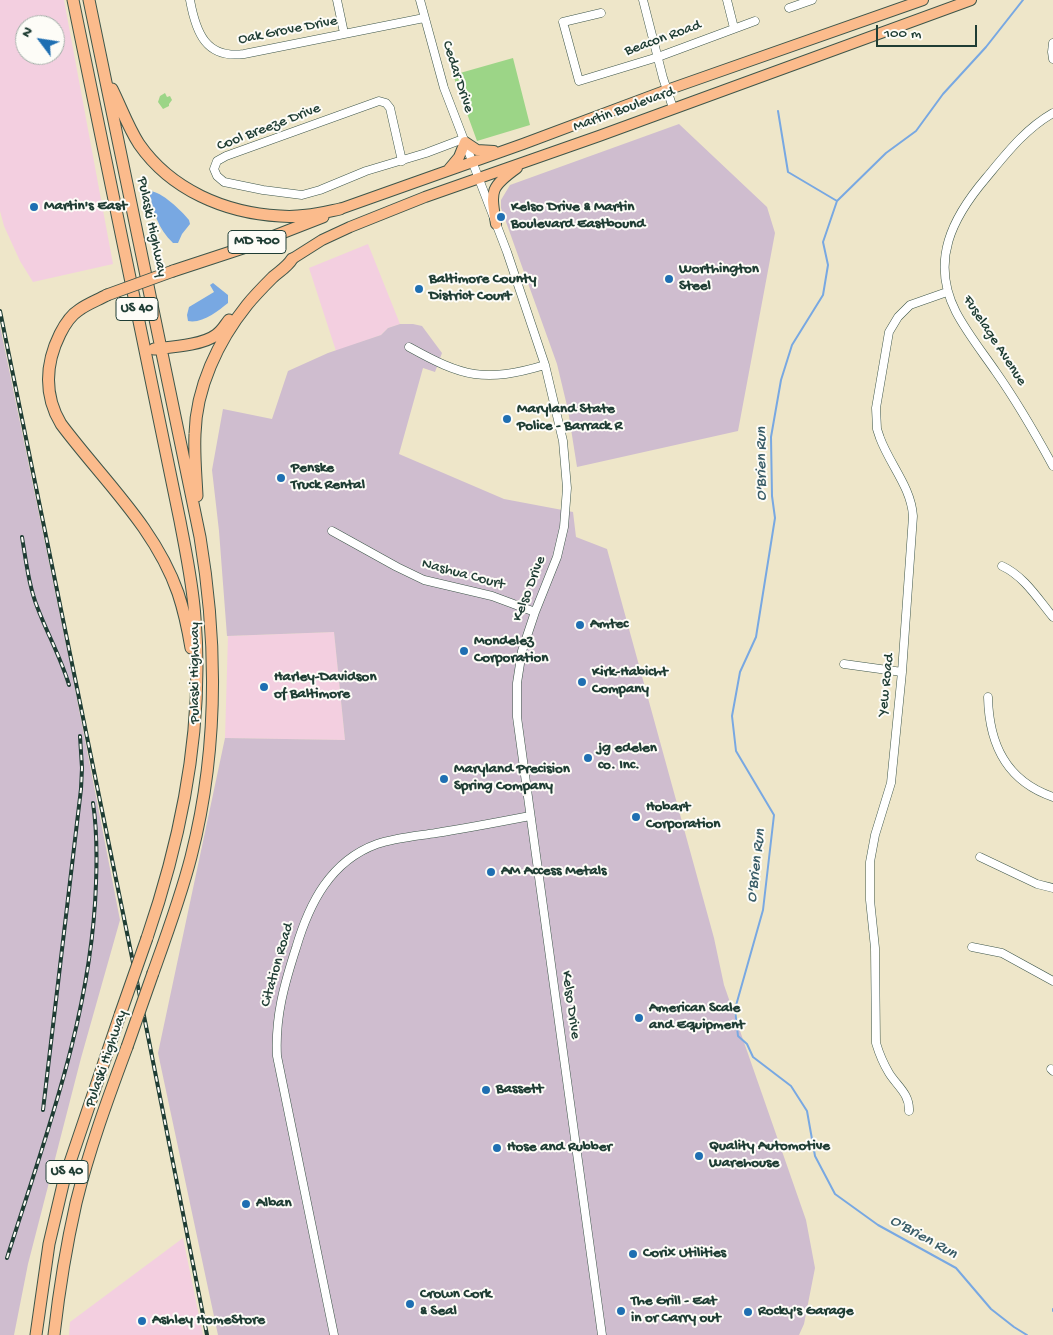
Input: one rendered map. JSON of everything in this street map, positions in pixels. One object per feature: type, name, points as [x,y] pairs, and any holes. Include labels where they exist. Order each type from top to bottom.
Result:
[{"type":"highway","name":"Pulaski Highway","points":[[36,1335],[49,1244],[64,1180],[166,879],[181,818],[192,745],[197,681],[196,619],[190,572],[73,0]]},
{"type":"highway","name":"Pulaski Highway","points":[[54,1335],[60,1281],[76,1202],[95,1140],[181,891],[199,821],[209,755],[213,685],[209,601],[200,537],[89,0]]},
{"type":"highway","points":[[104,74],[138,142],[146,153],[164,171],[192,192],[226,207],[267,215],[305,215],[340,209]]},
{"type":"highway","name":"MD 700","points":[[197,681],[182,605],[164,562],[137,519],[61,424],[50,401],[48,390],[49,364],[60,335],[78,310],[107,295],[246,247],[340,209]]},
{"type":"highway","points":[[200,537],[195,435],[198,406],[206,379],[222,344],[247,305],[272,278],[289,264],[292,258]]},
{"type":"highway","name":"MD 700","points":[[160,348],[194,343],[213,337],[223,329],[254,289],[292,258]]},
{"type":"highway","points":[[145,350],[160,348]]},
{"type":"highway","points":[[197,681],[213,685]]},
{"type":"main road","name":"Martin Boulevard","points":[[340,209],[667,90],[923,0]]},
{"type":"main road","name":"Martin Boulevard","points":[[292,258],[350,226],[971,0]]},
{"type":"main road","points":[[448,170],[459,157],[464,140],[477,150],[501,151]]},
{"type":"main road","points":[[496,224],[492,199],[495,188],[503,178],[527,161]]},
{"type":"street","name":"Oak Grove Drive","points":[[190,0],[193,18],[204,40],[215,50],[227,55],[244,54],[424,18]]},
{"type":"street","points":[[337,0],[344,33]]},
{"type":"street","name":"Cedar Drive","points":[[420,0],[444,88],[472,162]]},
{"type":"street","points":[[644,0],[673,108]]},
{"type":"street","points":[[728,0],[734,28]]},
{"type":"street","points":[[789,8],[812,0]]},
{"type":"street","name":"Beacon Road","points":[[601,13],[563,22],[579,81],[658,57],[755,21]]},
{"type":"street","points":[[1053,43],[1053,59]]},
{"type":"street","name":"Cool Breeze Drive","points":[[402,161],[390,108],[386,103],[379,101],[226,156],[216,161],[214,173],[220,179],[231,184],[302,195],[320,190],[366,171],[402,161],[464,140]]},
{"type":"street","name":"Fuselage Avenue","points":[[1053,113],[1024,133],[975,190],[960,211],[952,229],[945,256],[944,271],[948,292],[956,314],[1025,414],[1053,466]]},
{"type":"street","name":"Kelso Drive","points":[[472,162],[510,258],[545,365],[563,440],[566,462],[564,527],[557,557],[522,651],[517,683],[517,697],[519,739],[602,1335]]},
{"type":"street","name":"Yew Road","points":[[909,1111],[907,1097],[889,1073],[876,1043],[874,931],[869,879],[875,835],[891,783],[902,672],[913,507],[907,490],[882,444],[877,429],[876,408],[887,340],[893,324],[910,305],[948,292]]},
{"type":"street","points":[[409,347],[454,369],[481,376],[512,373],[545,365]]},
{"type":"street","name":"Nashua Court","points":[[332,531],[424,580],[492,596],[535,612]]},
{"type":"street","points":[[1002,566],[1013,572],[1053,617]]},
{"type":"street","points":[[844,664],[902,672]]},
{"type":"street","points":[[988,697],[992,733],[1002,758],[1022,780],[1053,797]]},
{"type":"street","name":"Citation Road","points":[[334,1335],[277,1056],[278,1011],[305,921],[314,900],[343,863],[377,844],[530,816]]},
{"type":"street","points":[[980,857],[1037,884],[1053,888]]},
{"type":"street","points":[[972,947],[1002,953],[1053,981]]},
{"type":"shaded area","points":[[0,0],[64,0],[113,264],[33,282],[20,261],[4,226],[0,211]]},
{"type":"shaded area","points":[[679,124],[767,207],[775,233],[738,431],[577,467],[568,410],[557,364],[501,208],[501,200],[510,185]]},
{"type":"shaded area","points":[[368,244],[400,324],[388,328],[381,335],[336,351],[309,268]]},
{"type":"shaded area","points":[[400,324],[422,326],[442,353],[435,372],[423,368],[399,454],[504,499],[573,512],[576,537],[607,549],[714,938],[724,985],[806,1220],[815,1268],[804,1324],[799,1335],[218,1335],[158,1053],[225,738],[345,740],[334,632],[227,636],[212,470],[223,409],[272,419],[288,371],[328,353],[381,335],[388,328]]},
{"type":"shaded area","points":[[0,326],[71,668],[120,920],[81,1058],[28,1264],[14,1335],[0,1335]]},
{"type":"shaded area","points":[[334,632],[345,740],[225,738],[228,636]]},
{"type":"shaded area","points":[[183,1238],[203,1335],[69,1335],[70,1322]]},
{"type":"green space","points":[[513,58],[530,125],[477,141],[453,75]]},
{"type":"green space","points":[[165,93],[172,100],[169,106],[163,109],[158,102],[160,96]]},
{"type":"water","points":[[149,191],[165,197],[189,220],[190,224],[178,243],[173,243],[163,232],[154,213]]},
{"type":"water","points":[[213,283],[228,295],[228,303],[204,319],[188,321],[189,307],[214,292],[210,285]]},
{"type":"waterway","points":[[837,201],[886,153],[916,131],[943,94],[986,47],[1023,0]]},
{"type":"waterway","name":"O'Brien Run","points":[[778,111],[788,172],[837,201],[823,242],[828,265],[823,295],[792,345],[781,380],[771,437],[772,496],[775,518],[756,637],[740,672],[732,716],[736,751],[774,815],[763,910],[735,1009],[738,1036],[747,1044],[753,1057],[791,1086],[807,1111],[815,1156],[835,1194],[878,1225],[956,1268],[991,1309],[1027,1335]]},
{"type":"railway","points":[[0,311],[207,1335]]},
{"type":"railway","points":[[22,537],[32,592],[69,685]]},
{"type":"railway","points":[[43,1110],[81,789],[80,736]]},
{"type":"railway","points":[[7,1258],[65,1073],[86,979],[93,931],[96,883],[93,803]]},
{"type":"place","name":"Martin's East","points":[[34,207]]},
{"type":"place","name":"Kelso Drive & Martin Boulevard Eastbound","points":[[501,217]]},
{"type":"place","name":"Worthington Steel","points":[[669,279]]},
{"type":"place","name":"Baltimore County District Court","points":[[419,289]]},
{"type":"place","name":"Maryland State Police - Barrack R","points":[[507,419]]},
{"type":"place","name":"Penske Truck Rental","points":[[281,478]]},
{"type":"place","name":"Amtec","points":[[580,625]]},
{"type":"place","name":"Mondelez Corporation","points":[[464,651]]},
{"type":"place","name":"Kirk-Habicht Company","points":[[582,682]]},
{"type":"place","name":"Harley-Davidson of Baltimore","points":[[264,687]]},
{"type":"place","name":"jg edelen co. Inc.","points":[[588,758]]},
{"type":"place","name":"Maryland Precision Spring Company","points":[[444,779]]},
{"type":"place","name":"Hobart Corporation","points":[[636,817]]},
{"type":"place","name":"AM Access Metals","points":[[491,872]]},
{"type":"place","name":"American Scale and Equipment","points":[[639,1018]]},
{"type":"place","name":"Bassett","points":[[486,1090]]},
{"type":"place","name":"Hose and Rubber","points":[[497,1148]]},
{"type":"place","name":"Quality Automotive Warehouse","points":[[699,1156]]},
{"type":"place","name":"Alban","points":[[246,1204]]},
{"type":"place","name":"Corix Utilities","points":[[633,1254]]},
{"type":"place","name":"Crown Cork & Seal","points":[[410,1304]]},
{"type":"place","name":"The Grill - Eat in or Carry out","points":[[621,1311]]},
{"type":"place","name":"Rocky's Garage","points":[[748,1312]]},
{"type":"place","name":"Ashley HomeStore","points":[[142,1321]]}]
